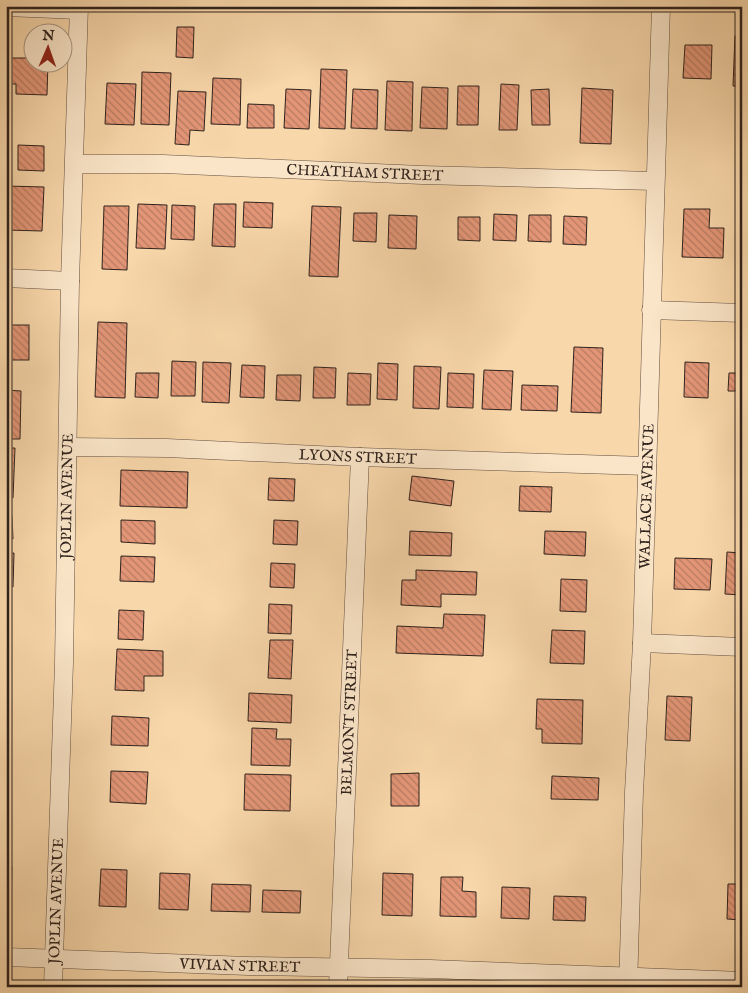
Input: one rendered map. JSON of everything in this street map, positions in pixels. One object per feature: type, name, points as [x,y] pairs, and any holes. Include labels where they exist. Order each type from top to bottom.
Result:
[{"type":"street","name":"WALLACE AVENUE","points":[[628,982],[634,792],[642,643],[661,6]]},
{"type":"street","points":[[6,7],[79,8]]},
{"type":"street","name":"JOPLIN AVENUE","points":[[53,987],[64,663],[70,281],[79,8]]},
{"type":"street","name":"CHEATHAM STREET","points":[[75,164],[162,164],[422,175],[655,181]]},
{"type":"street","points":[[6,278],[70,281]]},
{"type":"street","points":[[651,310],[742,313]]},
{"type":"street","name":"LYONS STREET","points":[[68,447],[167,448],[360,457],[647,466]]},
{"type":"street","name":"BELMONT STREET","points":[[338,987],[360,457]]},
{"type":"street","points":[[642,643],[742,647]]},
{"type":"street","name":"VIVIAN STREET","points":[[6,957],[338,968],[430,969],[628,982],[742,981]]},
{"type":"building","points":[[177,27],[194,27],[193,58],[176,57]]},
{"type":"building","points":[[735,36],[742,36],[742,86],[733,86]]},
{"type":"building","points":[[685,45],[712,45],[711,79],[683,78]]},
{"type":"building","points":[[6,58],[22,58],[22,72],[48,72],[47,95],[16,94],[16,84],[6,84]]},
{"type":"building","points":[[321,69],[347,70],[345,129],[319,128]]},
{"type":"building","points":[[142,72],[171,73],[169,125],[141,124]]},
{"type":"building","points":[[213,78],[241,79],[240,125],[211,124]]},
{"type":"building","points":[[387,81],[413,82],[412,131],[385,130]]},
{"type":"building","points":[[107,83],[136,84],[134,125],[105,124]]},
{"type":"building","points":[[501,84],[519,85],[517,130],[499,130]]},
{"type":"building","points":[[458,86],[479,86],[478,125],[457,125]]},
{"type":"building","points":[[422,87],[448,88],[447,129],[420,128]]},
{"type":"building","points":[[582,88],[613,90],[611,144],[580,143]]},
{"type":"building","points":[[286,89],[311,90],[309,129],[284,128]]},
{"type":"building","points":[[353,89],[378,90],[377,129],[351,128]]},
{"type":"building","points":[[549,89],[550,125],[532,125],[531,90]]},
{"type":"building","points":[[178,91],[206,92],[204,131],[190,130],[189,145],[175,144]]},
{"type":"building","points":[[248,104],[274,105],[274,128],[247,128]]},
{"type":"building","points":[[18,145],[44,146],[44,171],[18,170]]},
{"type":"building","points":[[6,186],[44,187],[42,231],[6,230]]},
{"type":"building","points":[[244,202],[273,203],[272,228],[243,227]]},
{"type":"building","points":[[138,204],[167,205],[165,249],[136,248]]},
{"type":"building","points":[[214,204],[236,204],[235,247],[212,246]]},
{"type":"building","points":[[172,205],[195,206],[194,240],[171,239]]},
{"type":"building","points":[[104,206],[129,206],[127,270],[102,269]]},
{"type":"building","points":[[312,206],[341,207],[338,277],[309,276]]},
{"type":"building","points":[[684,209],[710,209],[709,228],[724,228],[723,258],[682,257]]},
{"type":"building","points":[[354,213],[377,213],[376,242],[353,241]]},
{"type":"building","points":[[494,214],[517,215],[516,241],[493,240]]},
{"type":"building","points":[[389,215],[417,216],[416,249],[388,248]]},
{"type":"building","points":[[529,215],[551,215],[551,242],[528,241]]},
{"type":"building","points":[[564,216],[587,217],[586,245],[563,244]]},
{"type":"building","points":[[458,217],[480,217],[480,241],[458,240]]},
{"type":"building","points":[[98,322],[127,323],[125,398],[95,397]]},
{"type":"building","points":[[6,325],[29,325],[29,360],[6,360]]},
{"type":"building","points":[[574,347],[603,348],[601,413],[571,412]]},
{"type":"building","points":[[172,361],[196,362],[195,396],[171,396]]},
{"type":"building","points":[[203,362],[231,363],[229,403],[202,402]]},
{"type":"building","points":[[685,362],[709,363],[708,398],[684,397]]},
{"type":"building","points":[[378,363],[398,364],[397,400],[377,399]]},
{"type":"building","points":[[242,365],[265,366],[264,398],[240,397]]},
{"type":"building","points":[[414,366],[441,367],[439,409],[413,408]]},
{"type":"building","points":[[314,367],[336,368],[335,398],[313,398]]},
{"type":"building","points":[[484,370],[513,371],[511,410],[482,409]]},
{"type":"building","points":[[136,373],[159,373],[158,398],[135,397]]},
{"type":"building","points":[[348,373],[371,374],[370,405],[347,405]]},
{"type":"building","points":[[448,373],[474,374],[473,408],[447,407]]},
{"type":"building","points":[[729,373],[742,373],[742,391],[728,391]]},
{"type":"building","points":[[277,375],[301,375],[300,401],[276,400]]},
{"type":"building","points":[[522,385],[558,386],[557,411],[521,410]]},
{"type":"building","points":[[6,390],[21,391],[20,439],[6,439]]},
{"type":"building","points":[[6,448],[15,448],[13,498],[6,497]]},
{"type":"building","points":[[121,470],[188,472],[187,508],[120,506]]},
{"type":"building","points":[[412,476],[454,481],[451,506],[409,500]]},
{"type":"building","points":[[269,478],[295,479],[294,501],[268,500]]},
{"type":"building","points":[[520,486],[552,487],[551,512],[519,511]]},
{"type":"building","points":[[6,516],[12,516],[13,539],[6,539]]},
{"type":"building","points":[[121,520],[155,521],[155,544],[121,542]]},
{"type":"building","points":[[274,520],[298,521],[297,545],[273,544]]},
{"type":"building","points":[[410,531],[452,533],[451,556],[409,555]]},
{"type":"building","points":[[545,531],[586,532],[585,556],[544,554]]},
{"type":"building","points":[[727,552],[742,553],[742,595],[725,594]]},
{"type":"building","points":[[6,553],[14,553],[13,587],[6,586]]},
{"type":"building","points":[[121,556],[155,557],[154,582],[120,581]]},
{"type":"building","points":[[675,558],[712,559],[710,590],[674,589]]},
{"type":"building","points":[[271,563],[295,564],[294,588],[270,587]]},
{"type":"building","points":[[416,570],[477,572],[476,595],[441,594],[441,607],[401,605],[402,580],[416,580]]},
{"type":"building","points":[[561,579],[587,580],[586,612],[560,611]]},
{"type":"building","points":[[269,604],[292,605],[291,634],[268,633]]},
{"type":"building","points":[[119,610],[144,611],[143,640],[118,639]]},
{"type":"building","points":[[444,614],[485,615],[483,656],[396,653],[397,626],[443,628]]},
{"type":"building","points":[[552,630],[585,631],[584,664],[550,663]]},
{"type":"building","points":[[270,640],[293,640],[291,679],[268,678]]},
{"type":"building","points":[[117,649],[163,651],[163,676],[144,676],[144,691],[115,690]]},
{"type":"building","points":[[249,693],[292,695],[291,723],[248,721]]},
{"type":"building","points":[[737,695],[742,695],[742,731],[741,731]]},
{"type":"building","points":[[667,696],[692,697],[690,741],[665,740]]},
{"type":"building","points":[[537,699],[583,700],[582,744],[542,743],[542,729],[536,729]]},
{"type":"building","points":[[112,716],[149,718],[148,746],[111,745]]},
{"type":"building","points":[[252,728],[277,729],[276,739],[291,739],[290,766],[251,765]]},
{"type":"building","points":[[111,771],[148,772],[146,804],[110,802]]},
{"type":"building","points":[[419,773],[419,806],[391,806],[391,774]]},
{"type":"building","points":[[245,774],[291,775],[290,811],[244,810]]},
{"type":"building","points":[[552,776],[599,778],[598,800],[551,799]]},
{"type":"building","points":[[6,867],[12,867],[11,905],[6,905]]},
{"type":"building","points":[[101,869],[127,870],[126,907],[99,906]]},
{"type":"building","points":[[160,873],[190,874],[188,910],[159,909]]},
{"type":"building","points":[[383,873],[413,874],[412,916],[382,915]]},
{"type":"building","points":[[441,877],[463,877],[462,891],[476,892],[476,917],[440,916]]},
{"type":"building","points":[[212,884],[251,885],[250,912],[211,911]]},
{"type":"building","points":[[728,884],[742,884],[742,920],[727,919]]},
{"type":"building","points":[[502,887],[530,888],[529,919],[501,918]]},
{"type":"building","points":[[263,890],[301,891],[300,913],[262,912]]},
{"type":"building","points":[[554,896],[586,897],[585,921],[553,920]]}]
